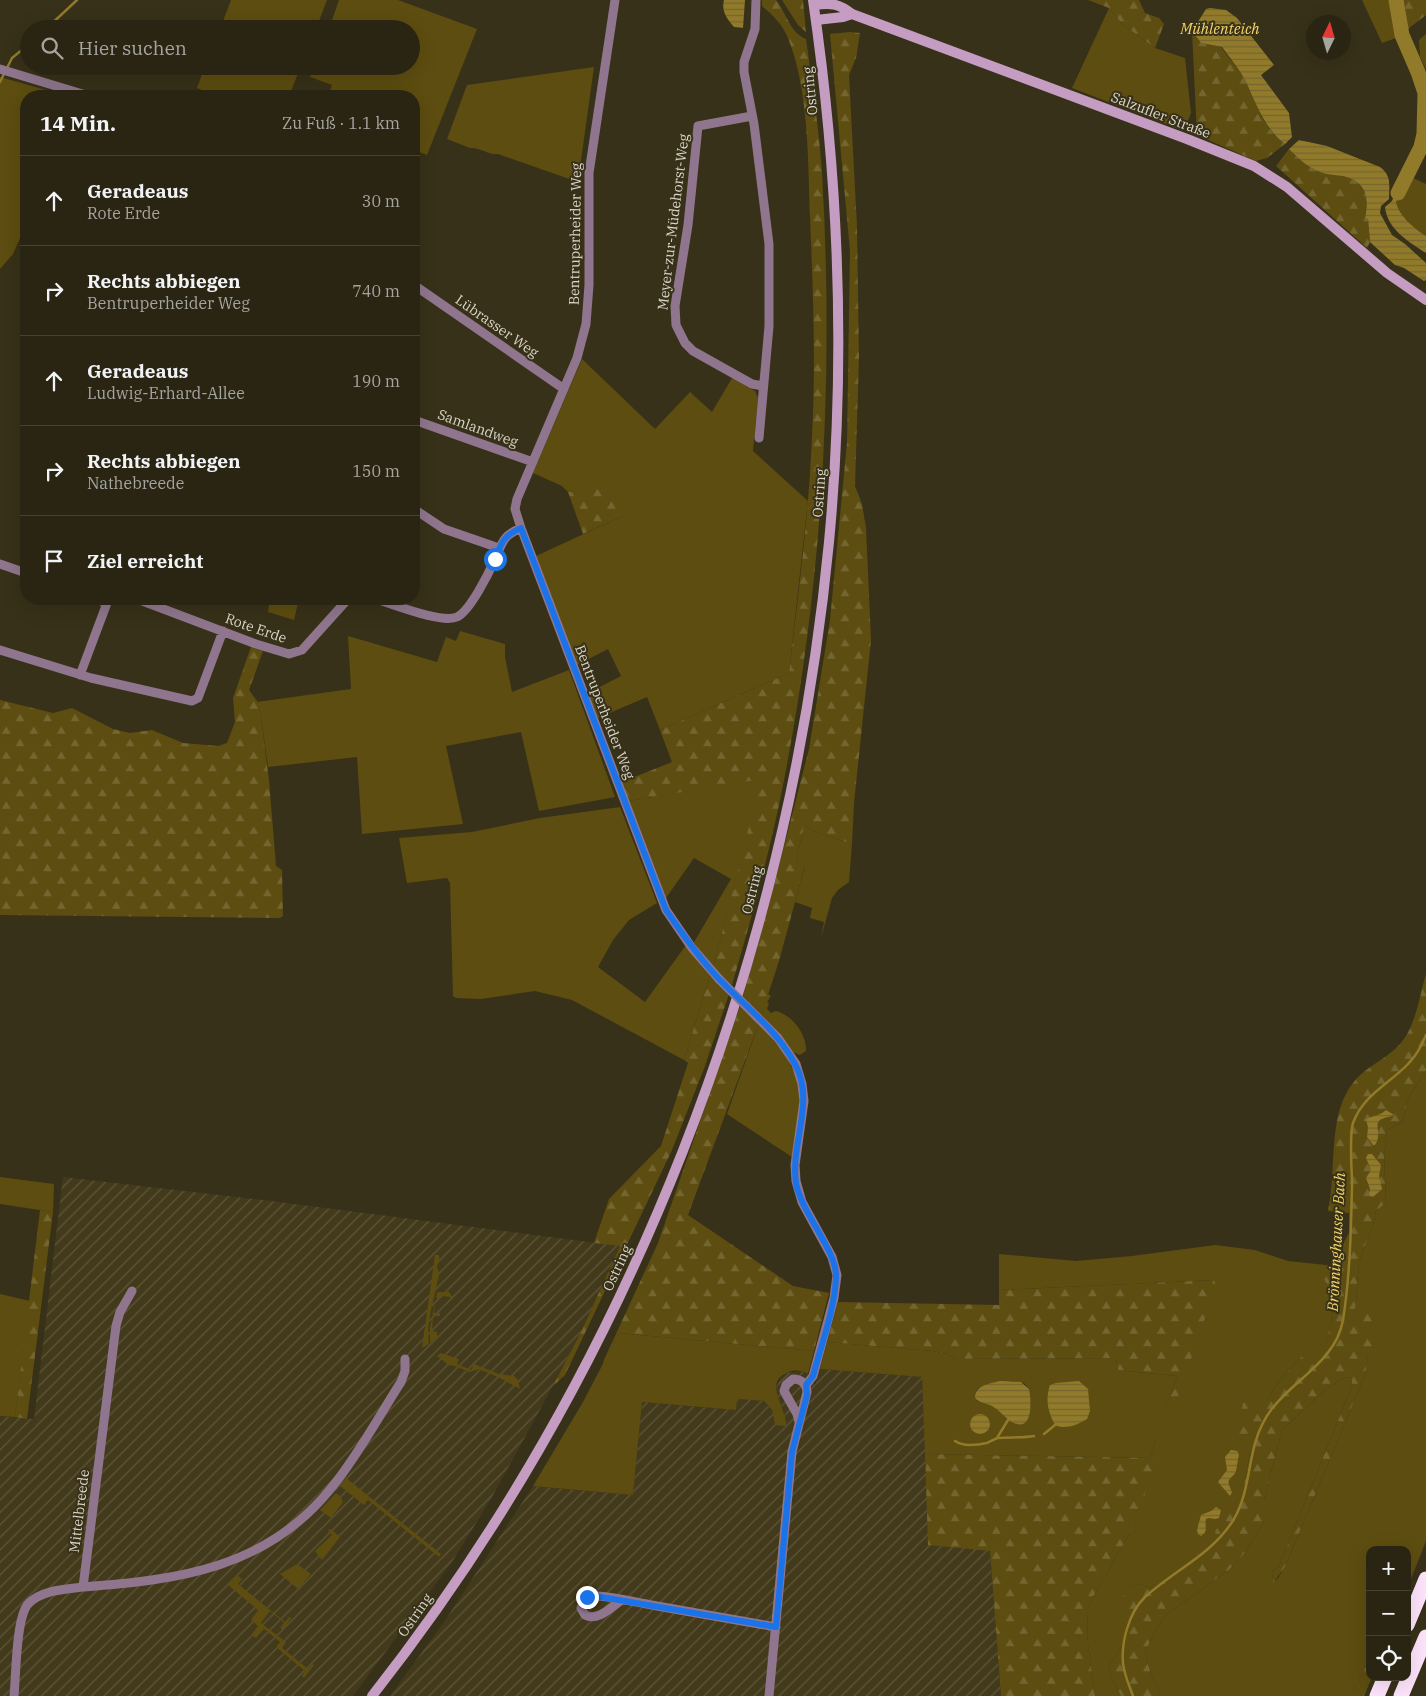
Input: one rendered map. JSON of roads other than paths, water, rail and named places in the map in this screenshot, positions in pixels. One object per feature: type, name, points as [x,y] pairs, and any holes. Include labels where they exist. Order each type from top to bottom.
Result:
[{"type":"highway","points":[[1411,1616],[1426,1580]]},
{"type":"highway","points":[[1401,1696],[1426,1637]]},
{"type":"highway","points":[[1377,1696],[1383,1681]]},
{"type":"main road","name":"Salzufler Straße","points":[[813,2],[831,3],[843,7],[852,14],[1187,139],[1254,166],[1286,187],[1387,273],[1426,300]]},
{"type":"main road","name":"Ostring","points":[[372,1696],[422,1630],[478,1548],[546,1435],[612,1312],[667,1188],[700,1104],[730,1019],[750,953],[784,818],[814,662],[829,542],[838,392],[835,227],[830,155],[813,2]]},
{"type":"main road","points":[[816,20],[852,14]]},
{"type":"street","name":"Bentruperheider Weg","points":[[615,0],[589,173],[590,265],[587,318],[580,348],[516,504],[517,517],[666,910],[692,948],[719,979],[778,1038],[796,1064],[802,1084],[804,1101],[795,1165],[796,1182],[802,1202],[832,1257],[836,1275],[834,1298],[813,1376],[806,1385],[807,1392],[792,1452],[769,1696]]},
{"type":"street","points":[[756,0],[755,29],[744,62],[744,72],[752,116],[769,244],[769,326],[759,438]]},
{"type":"street","points":[[1,69],[20,75]]},
{"type":"street","points":[[21,75],[69,90]]},
{"type":"street","name":"Meyer-zur-Müdehorst-Weg","points":[[752,116],[698,126],[688,224],[675,312],[679,332],[685,343],[693,351],[752,384],[763,386]]},
{"type":"street","name":"Lübrasser Weg","points":[[420,289],[564,389]]},
{"type":"street","name":"Samlandweg","points":[[420,422],[533,462]]},
{"type":"street","points":[[420,513],[444,529],[499,548]]},
{"type":"street","points":[[395,605],[434,617],[448,619],[456,617],[468,607],[508,534],[521,528]]},
{"type":"street","points":[[0,564],[20,571]]},
{"type":"street","points":[[80,675],[106,605]]},
{"type":"street","name":"Rote Erde","points":[[153,605],[282,653],[296,653],[307,645],[343,605]]},
{"type":"street","points":[[0,650],[80,675],[188,700],[196,700],[223,631]]},
{"type":"street","name":"Mittelbreede","points":[[83,1587],[116,1326],[120,1312],[132,1291]]},
{"type":"street","points":[[14,1696],[21,1623],[25,1609],[33,1600],[46,1594],[83,1587],[164,1579],[205,1570],[244,1556],[280,1536],[304,1517],[334,1486],[401,1382],[405,1371],[405,1359]]},
{"type":"street","points":[[800,1422],[785,1394],[784,1388],[792,1379],[797,1379],[806,1385]]},
{"type":"street","points":[[622,1600],[776,1627]]},
{"type":"water","points":[[724,0],[745,0],[743,28],[734,27],[729,21],[724,11]]},
{"type":"water","name":"Mühlenteich","points":[[1206,9],[1226,10],[1237,18],[1274,65],[1261,75],[1289,113],[1292,137],[1285,144],[1267,124],[1244,78],[1222,47],[1201,43],[1192,31],[1193,25],[1196,25]]},
{"type":"water","points":[[1299,140],[1327,146],[1384,170],[1389,181],[1389,199],[1381,206],[1380,213],[1392,235],[1426,263],[1426,280],[1424,281],[1404,268],[1395,265],[1370,242],[1368,219],[1365,218],[1367,203],[1362,186],[1351,179],[1323,173],[1307,165],[1289,149]]},
{"type":"water","points":[[1403,173],[1411,177],[1396,202],[1404,217],[1412,226],[1426,236],[1426,253],[1400,234],[1394,228],[1387,215],[1385,207],[1392,201]]},
{"type":"water","points":[[1386,1110],[1394,1115],[1379,1121],[1377,1141],[1373,1145],[1367,1137],[1368,1127],[1366,1120]]},
{"type":"water","points":[[1368,1154],[1372,1154],[1381,1165],[1379,1176],[1382,1189],[1373,1197],[1369,1195],[1370,1189],[1366,1178],[1371,1170],[1366,1158]]},
{"type":"water","points":[[1000,1381],[1021,1382],[1029,1389],[1031,1401],[1029,1415],[1023,1424],[1010,1421],[995,1408],[975,1398],[977,1390],[987,1384]]},
{"type":"water","points":[[1079,1381],[1088,1389],[1090,1411],[1087,1419],[1071,1426],[1055,1425],[1048,1406],[1050,1385]]},
{"type":"water","points":[[980,1414],[987,1417],[990,1424],[987,1431],[980,1434],[973,1431],[970,1424],[973,1417]]},
{"type":"water","points":[[1231,1450],[1237,1451],[1239,1454],[1236,1471],[1229,1481],[1232,1492],[1230,1496],[1218,1482],[1227,1470],[1225,1457]]},
{"type":"water","points":[[1216,1507],[1221,1510],[1219,1518],[1206,1519],[1206,1530],[1201,1536],[1197,1530],[1201,1515]]},
{"type":"waterway","points":[[56,20],[77,0]]},
{"type":"waterway","points":[[1396,0],[1402,35],[1425,93],[1424,134],[1421,147],[1398,193]]},
{"type":"waterway","points":[[0,82],[12,58],[20,51]]},
{"type":"waterway","name":"Brönninghauser Bach","points":[[1133,1696],[1124,1671],[1123,1646],[1127,1628],[1134,1612],[1144,1598],[1204,1552],[1225,1532],[1234,1519],[1245,1492],[1253,1451],[1263,1423],[1280,1399],[1323,1358],[1339,1334],[1343,1320],[1349,1270],[1352,1185],[1351,1135],[1353,1123],[1357,1113],[1370,1097],[1411,1061],[1426,1035]]},
{"type":"waterway","points":[[997,1438],[1008,1420]]},
{"type":"waterway","points":[[1044,1434],[1055,1425]]},
{"type":"waterway","points":[[955,1441],[966,1445],[975,1445],[987,1443],[998,1438],[1034,1436]]}]
